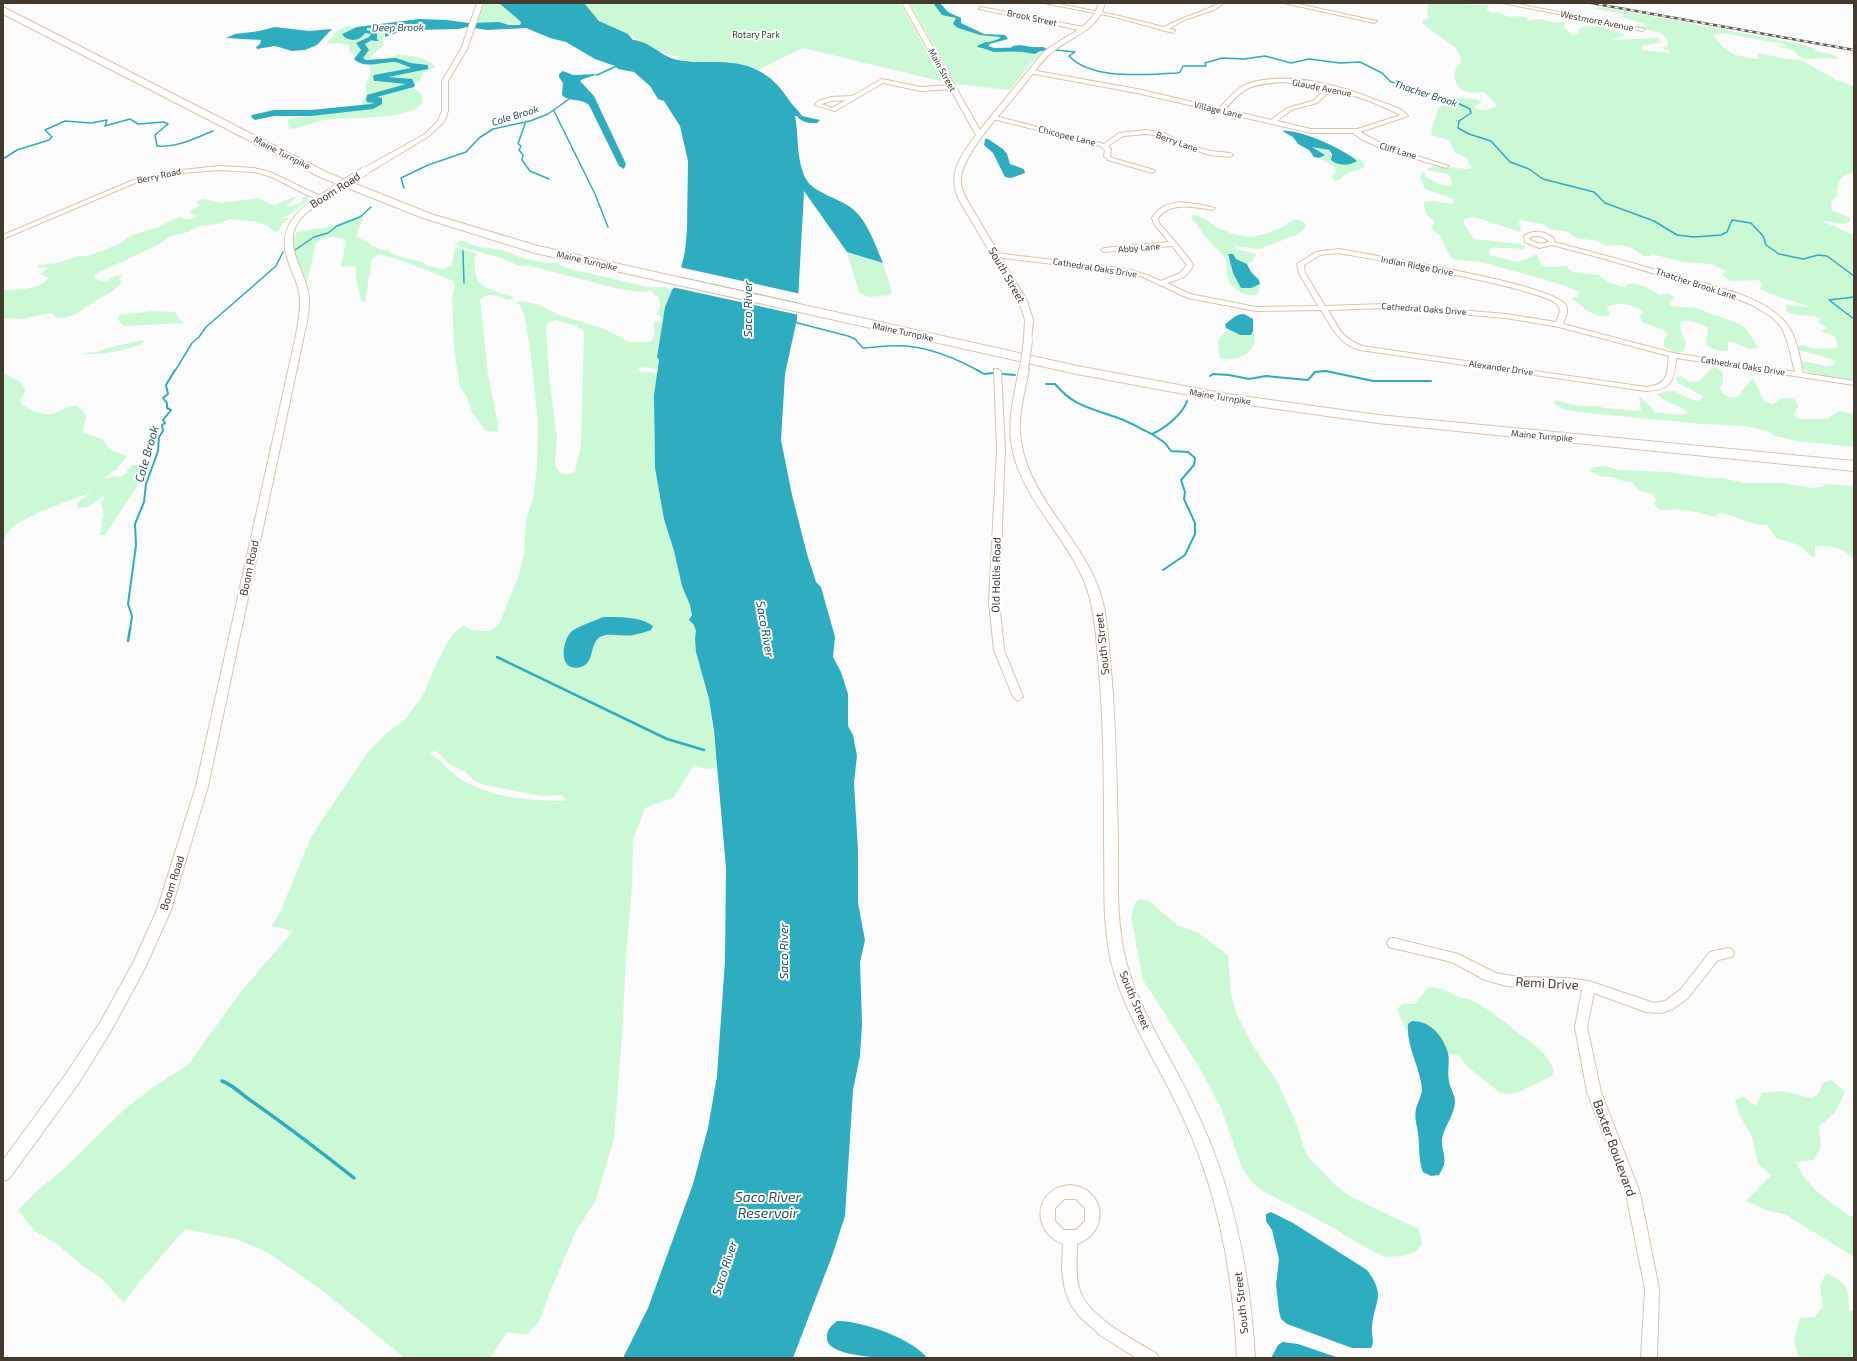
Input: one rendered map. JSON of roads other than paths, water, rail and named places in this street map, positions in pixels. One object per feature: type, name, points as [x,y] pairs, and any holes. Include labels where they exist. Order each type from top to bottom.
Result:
[{"type":"highway","name":"Maine Turnpike","points":[[6,3],[316,159],[386,191],[506,232],[666,275]]},
{"type":"highway","name":"Maine Turnpike","points":[[3,10],[324,175],[390,202],[468,230],[535,249],[1113,367],[1294,398],[1442,415],[1854,455]]},
{"type":"highway","name":"Maine Turnpike","points":[[810,306],[1149,384],[1294,408],[1457,428],[1854,466]]},
{"type":"street","name":"Boom Road","points":[[3,1174],[72,1079],[106,1026],[134,977],[164,910],[205,772],[300,335],[304,295],[289,251],[289,231],[301,213],[321,198],[427,135],[439,125],[444,114],[445,81],[462,52],[480,3]]},
{"type":"street","name":"Main Street","points":[[905,3],[980,136]]},
{"type":"street","points":[[1046,3],[1100,13],[1173,31]]},
{"type":"street","points":[[1100,13],[1102,3]]},
{"type":"street","points":[[1165,29],[1185,18],[1212,9],[1222,3]]},
{"type":"street","points":[[1286,3],[1374,21]]},
{"type":"street","name":"Westmore Avenue","points":[[1505,3],[1642,29]]},
{"type":"street","name":"Brook Street","points":[[981,8],[1083,29]]},
{"type":"street","name":"South Street","points":[[1100,13],[1095,21],[1052,49],[1030,72],[980,136],[961,164],[957,178],[957,186],[963,200],[1018,293],[1025,308],[1028,320],[1028,340],[1016,421],[1017,449],[1029,479],[1083,567],[1091,581],[1096,596],[1107,703],[1112,915],[1118,959],[1126,984],[1200,1136],[1218,1188],[1231,1233],[1241,1285],[1245,1322],[1246,1358]]},
{"type":"street","name":"Village Lane","points":[[1030,72],[1137,91],[1271,123],[1315,131],[1354,131],[1405,116]]},
{"type":"street","points":[[852,98],[825,100],[820,102],[818,105],[833,110],[882,81],[922,89],[952,88]]},
{"type":"street","name":"Glaude Avenue","points":[[1220,111],[1241,90],[1254,84],[1284,82],[1330,88],[1373,100],[1405,116]]},
{"type":"street","points":[[1271,123],[1289,109],[1317,101],[1330,88]]},
{"type":"street","name":"Chicopee Lane","points":[[994,118],[1104,146],[1108,149],[1107,156],[1110,159],[1152,171]]},
{"type":"street","name":"Cliff Lane","points":[[1354,131],[1364,139],[1376,144],[1446,166]]},
{"type":"street","name":"Berry Lane","points":[[1104,146],[1121,134],[1147,132],[1162,134],[1180,144],[1204,151],[1230,155]]},
{"type":"street","name":"Berry Road","points":[[3,237],[133,182],[176,172],[232,168],[261,171],[274,175],[303,192],[321,198]]},
{"type":"street","points":[[1161,283],[1184,274],[1190,267],[1189,261],[1155,221],[1155,218],[1159,212],[1169,206],[1180,204],[1212,208]]},
{"type":"street","name":"Thatcher Brook Lane","points":[[1551,243],[1650,270],[1739,298],[1763,308],[1779,319],[1787,330],[1799,374]]},
{"type":"street","name":"Abby Lane","points":[[1104,250],[1174,244]]},
{"type":"street","name":"Indian Ridge Drive","points":[[1324,308],[1302,273],[1300,264],[1318,253],[1339,251],[1493,281],[1546,295],[1557,300],[1564,309],[1559,325]]},
{"type":"street","name":"Cathedral Oaks Drive","points":[[996,255],[1123,270],[1139,274],[1188,296],[1256,309],[1274,310],[1402,307],[1506,316],[1559,325],[1674,355],[1854,383]]},
{"type":"street","name":"Alexander Drive","points":[[1324,308],[1341,337],[1347,342],[1360,348],[1630,387],[1652,389],[1664,386],[1669,381],[1674,355]]},
{"type":"street","name":"Old Hollis Road","points":[[997,371],[1001,449],[995,609],[1000,655],[1018,697]]},
{"type":"street","points":[[1001,449],[1017,449]]},
{"type":"street","name":"Remi Drive","points":[[1393,943],[1453,957],[1495,978],[1521,983],[1561,982],[1589,986],[1635,1003],[1659,1009],[1669,1005],[1691,988],[1714,956],[1728,953]]},
{"type":"street","name":"Baxter Boulevard","points":[[1589,986],[1581,1028],[1594,1092],[1633,1193],[1652,1289],[1649,1358]]},
{"type":"street","points":[[1070,1238],[1070,1280],[1077,1303],[1096,1323],[1151,1358]]},
{"type":"water","name":"Saco River Reservoir","points":[[499,3],[584,3],[599,21],[628,34],[633,40],[649,45],[668,57],[688,61],[736,63],[756,69],[765,75],[773,81],[802,116],[820,120],[817,123],[808,123],[795,116],[799,156],[806,179],[821,192],[842,202],[854,210],[864,222],[883,263],[847,252],[804,191],[797,319],[785,374],[781,440],[792,495],[807,554],[816,582],[821,587],[835,637],[833,657],[841,672],[848,694],[848,726],[853,735],[857,756],[854,783],[858,850],[858,903],[865,940],[860,962],[862,1024],[860,1056],[853,1090],[845,1216],[832,1256],[793,1358],[623,1358],[648,1308],[693,1184],[708,1128],[717,1076],[725,961],[726,868],[714,731],[709,699],[696,652],[696,631],[694,625],[689,620],[692,615],[690,605],[682,586],[674,551],[664,519],[655,468],[654,395],[659,360],[657,357],[665,307],[672,290],[677,284],[685,252],[687,229],[688,161],[680,126],[664,101],[658,99],[650,86],[634,72],[618,69],[615,66],[595,59],[566,42],[550,38],[526,28],[487,30],[467,27],[459,29],[416,30],[396,33],[385,37],[384,30],[367,28],[367,30],[377,33],[377,39],[379,41],[368,40],[364,42],[362,45],[364,49],[357,44],[369,38],[371,34],[365,33],[360,38],[351,40],[347,39],[342,34],[357,27],[419,19],[447,20],[469,23],[499,22],[509,25],[520,25],[521,22]]},
{"type":"water","points":[[933,3],[940,3],[948,12],[961,18],[961,23],[984,34],[1005,35],[1008,39],[985,45],[988,49],[977,47],[1001,37],[980,35],[958,28],[953,24],[956,18],[942,15]]},
{"type":"water","points":[[275,27],[309,31],[332,29],[317,45],[305,50],[292,51],[275,46],[257,49],[256,47],[260,44],[261,40],[226,38],[235,34]]},
{"type":"water","points":[[1020,45],[1043,49],[1035,54],[1009,50],[1013,46]]},
{"type":"water","points":[[563,71],[573,75],[599,74],[580,81],[594,96],[626,164],[624,169],[619,166],[589,105],[582,101],[568,99],[562,95],[563,83],[559,77],[559,74]]},
{"type":"water","points":[[1282,131],[1289,131],[1310,136],[1343,151],[1357,161],[1354,163],[1340,164],[1331,160],[1332,154],[1329,150],[1312,147],[1325,155],[1319,158],[1314,157],[1309,150],[1298,144],[1293,137]]},
{"type":"water","points":[[985,139],[988,139],[1003,149],[1007,154],[1010,164],[1024,169],[1025,173],[1011,178],[1005,177],[993,153],[984,145]]},
{"type":"water","points":[[1228,254],[1233,254],[1236,259],[1247,264],[1251,272],[1259,280],[1260,284],[1251,288],[1241,288],[1233,273]]},
{"type":"water","points":[[1244,314],[1253,319],[1253,331],[1251,335],[1240,335],[1226,328],[1225,324],[1236,316]]},
{"type":"water","points":[[603,617],[622,617],[642,620],[653,626],[651,630],[635,635],[608,635],[600,637],[594,644],[590,658],[585,665],[574,668],[569,666],[565,662],[564,651],[567,638],[570,633],[581,626]]},
{"type":"water","points":[[1412,1021],[1425,1024],[1435,1031],[1443,1041],[1448,1053],[1448,1078],[1454,1096],[1455,1106],[1443,1134],[1442,1145],[1444,1166],[1439,1175],[1431,1176],[1423,1172],[1420,1162],[1419,1138],[1415,1115],[1422,1089],[1419,1073],[1409,1040],[1408,1024]]},
{"type":"water","points":[[1271,1212],[1293,1223],[1367,1270],[1373,1279],[1378,1293],[1373,1318],[1373,1343],[1371,1348],[1352,1348],[1287,1324],[1281,1319],[1276,1285],[1279,1259],[1272,1230],[1266,1221],[1266,1214]]},
{"type":"water","points":[[837,1321],[859,1324],[885,1332],[911,1344],[927,1358],[871,1357],[841,1351],[831,1346],[827,1339],[828,1331]]},
{"type":"water","points":[[1283,1342],[1298,1344],[1339,1358],[1271,1358],[1278,1345]]},
{"type":"waterway","name":"Deep Brook","points":[[255,117],[274,113],[311,113],[373,106],[378,104],[379,100],[370,100],[370,97],[411,85],[409,81],[377,79],[377,77],[425,67],[410,65],[396,60],[365,62],[358,59],[365,50],[360,43],[371,38]]},
{"type":"waterway","name":"Thacher Brook","points":[[986,44],[981,46],[994,50],[1043,49]]},
{"type":"waterway","name":"Thacher Brook","points":[[1056,50],[1075,52],[1069,56],[1079,64],[1092,69],[1105,73],[1135,75],[1177,73],[1180,72],[1183,66],[1206,66],[1205,63],[1222,58],[1244,59],[1265,56],[1291,63],[1309,59],[1340,63],[1360,62],[1382,73],[1391,82],[1403,84],[1420,92],[1435,94],[1439,97],[1437,99],[1453,101],[1470,109],[1471,113],[1459,121],[1458,128],[1469,134],[1491,141],[1510,162],[1529,169],[1543,179],[1594,192],[1605,203],[1654,221],[1677,235],[1694,237],[1721,235],[1727,232],[1732,220],[1751,223],[1763,236],[1766,245],[1779,254],[1803,259],[1818,255],[1827,256],[1854,276]]},
{"type":"waterway","name":"Cole Brook","points":[[597,75],[617,66]]},
{"type":"waterway","name":"Cole Brook","points":[[526,122],[548,114],[572,97]]},
{"type":"waterway","points":[[554,111],[595,194],[608,227]]},
{"type":"waterway","name":"Deep Brook","points":[[3,159],[17,150],[49,140],[52,137],[45,130],[65,121],[91,123],[107,120],[105,126],[130,119],[138,124],[164,122],[168,124],[155,135],[157,146],[179,144],[213,131]]},
{"type":"waterway","name":"Cole Brook","points":[[404,188],[401,178],[428,165],[466,152],[479,138],[493,129],[526,122]]},
{"type":"waterway","points":[[526,122],[518,144],[521,146],[519,150],[523,155],[522,160],[530,171],[549,179]]},
{"type":"waterway","name":"Cole Brook","points":[[295,250],[314,237],[328,233],[337,226],[360,217],[371,207]]},
{"type":"waterway","points":[[463,251],[464,283]]},
{"type":"waterway","name":"Cole Brook","points":[[175,371],[192,343],[199,337],[206,327],[276,266],[283,252]]},
{"type":"waterway","name":"Thacher Brook","points":[[1854,297],[1829,300],[1854,319]]},
{"type":"waterway","points":[[794,322],[848,336],[855,339],[863,348],[895,346],[916,347],[944,355],[979,371]]},
{"type":"waterway","name":"Cole Brook","points":[[130,630],[132,616],[128,604],[136,545],[135,524],[144,502],[146,484],[158,451],[159,437],[163,431],[162,425],[165,423],[163,420],[171,410],[167,408],[167,403],[163,398],[168,394],[166,385],[175,370]]},
{"type":"waterway","points":[[977,370],[984,374],[993,373]]},
{"type":"waterway","points":[[1210,376],[1213,374],[1229,375],[1249,379],[1266,376],[1308,380],[1315,372],[1326,371]]},
{"type":"waterway","points":[[1326,371],[1373,381],[1431,381]]},
{"type":"waterway","points":[[1003,374],[1015,375]]},
{"type":"waterway","points":[[1046,384],[1055,384],[1062,392],[1076,402],[1122,420],[1152,434]]},
{"type":"waterway","points":[[1152,434],[1162,429],[1177,416],[1182,411],[1187,401]]},
{"type":"waterway","points":[[1152,434],[1165,443],[1171,451],[1188,452],[1195,458],[1194,465],[1181,480],[1185,492],[1184,499],[1195,523],[1195,534],[1185,555],[1163,570]]},
{"type":"waterway","name":"Cole Brook","points":[[128,641],[130,629]]},
{"type":"waterway","points":[[497,657],[667,739],[704,750]]},
{"type":"waterway","points":[[222,1081],[233,1087],[354,1178]]},
{"type":"railway","points":[[1591,3],[1854,50]]},
{"type":"park label","name":"Rotary Park","points":[[756,35]]},
{"type":"water label","name":"Saco River","points":[[748,309]]},
{"type":"water label","name":"Saco River","points":[[765,629]]},
{"type":"water label","name":"Saco River","points":[[784,951]]},
{"type":"water label","name":"Saco River","points":[[725,1268]]}]
